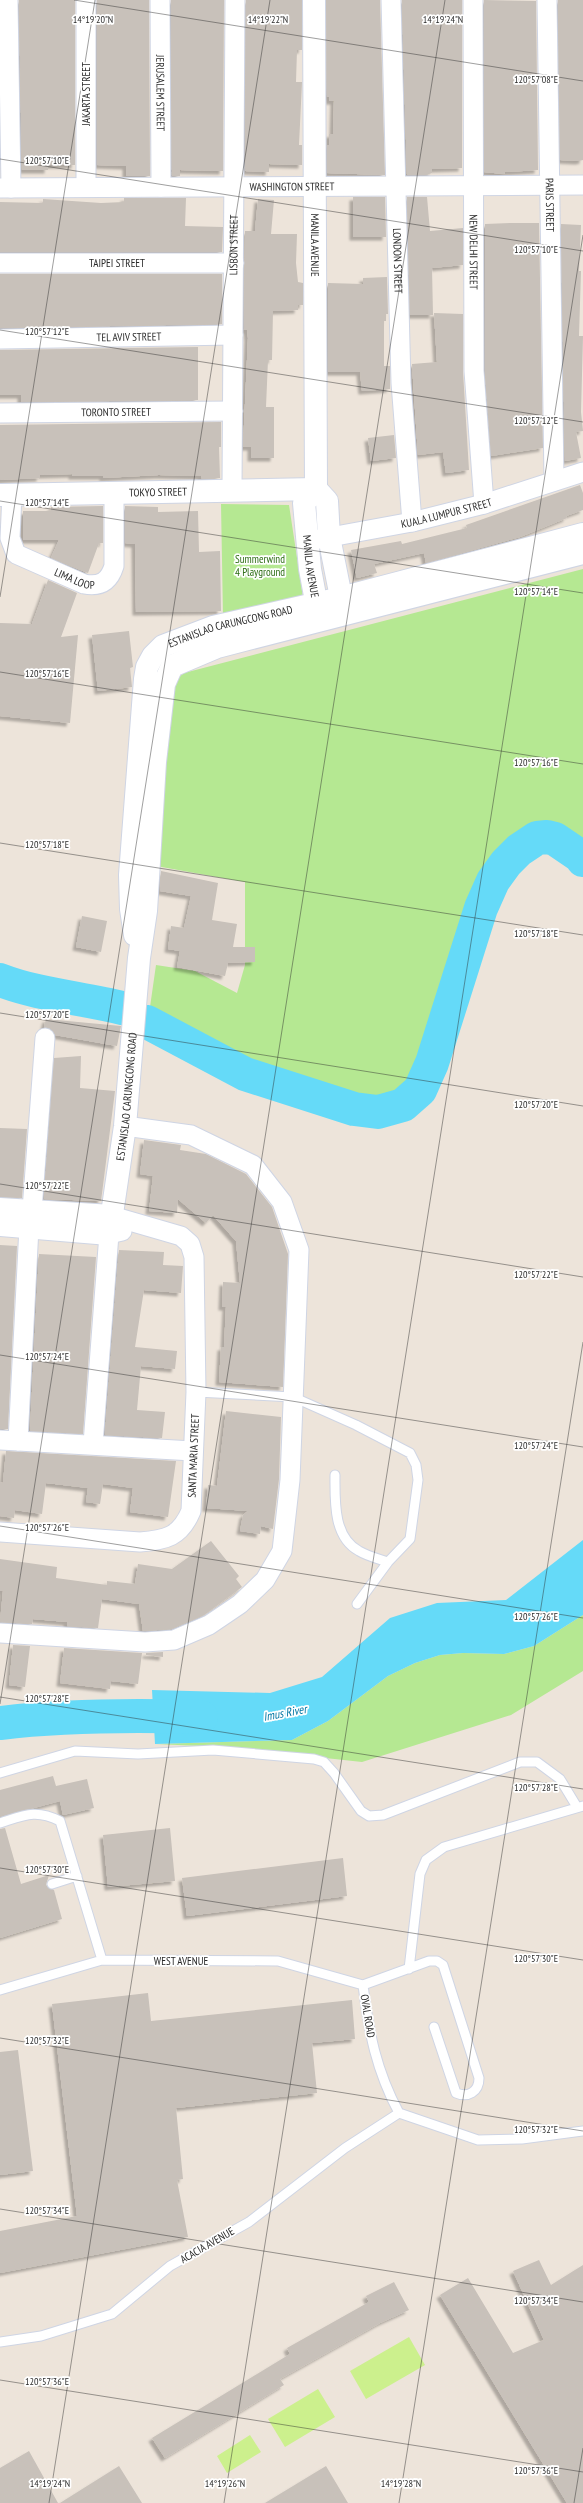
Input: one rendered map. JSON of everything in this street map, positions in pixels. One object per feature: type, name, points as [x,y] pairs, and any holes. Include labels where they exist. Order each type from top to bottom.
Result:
[{"type":"street","points":[[5,188],[8,0]]},
{"type":"street","name":"JAKARTA STREET","points":[[86,0],[86,187]]},
{"type":"street","name":"JERUSALEM STREET","points":[[160,0],[161,187]]},
{"type":"street","name":"LISBON STREET","points":[[232,490],[235,0]]},
{"type":"street","name":"MANILA AVENUE","points":[[314,0],[316,489],[304,503],[307,542],[318,613]]},
{"type":"street","name":"LONDON STREET","points":[[391,0],[401,383],[412,522]]},
{"type":"street","name":"NEW DELHI STREET","points":[[473,0],[474,371],[484,504]]},
{"type":"street","name":"PARIS STREET","points":[[547,0],[554,481]]},
{"type":"street","name":"WASHINGTON STREET","points":[[5,188],[583,185]]},
{"type":"street","name":"TAIPEI STREET","points":[[0,262],[234,263]]},
{"type":"street","name":"TEL AVIV STREET","points":[[0,339],[233,335]]},
{"type":"street","name":"TORONTO STREET","points":[[0,413],[233,411]]},
{"type":"street","name":"KUALA LUMPUR STREET","points":[[307,542],[412,522],[484,504],[583,472]]},
{"type":"street","name":"MANILA AVENUE","points":[[316,489],[327,501],[329,537],[343,607]]},
{"type":"street","name":"TOKYO STREET","points":[[6,494],[316,489]]},
{"type":"street","name":"LIMA LOOP","points":[[6,494],[10,538],[16,554],[70,578],[95,586],[103,583],[111,576],[114,566],[114,492]]},
{"type":"street","name":"ESTANISLAO CARUNGCONG ROAD","points":[[343,607],[583,534]]},
{"type":"street","name":"ESTANISLAO CARUNGCONG ROAD","points":[[111,1225],[125,1126],[131,1059],[138,964],[131,909],[130,876],[147,667],[153,656],[163,646],[174,640],[214,627],[318,613],[583,553]]},
{"type":"street","points":[[45,1038],[30,1219],[9,1440],[193,1451]]},
{"type":"street","points":[[0,1633],[145,1642],[174,1640],[209,1625],[240,1604],[265,1580],[282,1550],[290,1480],[299,1250],[282,1202],[253,1165],[191,1135],[125,1126]]},
{"type":"street","points":[[0,1209],[30,1219],[111,1225],[93,1444]]},
{"type":"street","points":[[0,1225],[30,1219]]},
{"type":"street","name":"SANTA MARIA STREET","points":[[0,1532],[140,1542],[159,1540],[175,1534],[186,1523],[191,1510],[196,1392],[194,1257],[190,1244],[181,1236],[145,1226],[111,1225]]},
{"type":"lane","points":[[196,1392],[293,1397],[356,1425],[410,1453],[416,1465],[418,1480],[410,1539],[388,1562],[357,1604]]},
{"type":"lane","points":[[335,1475],[335,1508],[343,1536],[358,1551],[388,1562]]},
{"type":"lane","points":[[0,1773],[75,1751],[138,1754],[213,1750],[314,1759],[324,1762],[356,1806],[369,1816],[383,1815],[520,1762],[537,1762],[560,1779],[580,1806],[444,1847],[426,1860],[420,1874],[409,1969]]},
{"type":"lane","points":[[0,1823],[31,1813],[46,1814],[60,1821],[102,1960]]},
{"type":"lane","points":[[52,1884],[77,1876]]},
{"type":"lane","name":"WEST AVENUE","points":[[0,1990],[102,1960],[278,1961],[363,1985]]},
{"type":"lane","name":"OVAL ROAD","points":[[399,2113],[384,2084],[369,2028],[363,1985],[429,1961],[437,1961],[443,1965],[479,2078],[479,2086],[475,2092],[462,2096],[456,2093],[434,2027]]},
{"type":"lane","points":[[399,2113],[478,2140],[522,2139],[583,2131]]},
{"type":"lane","name":"ACACIA AVENUE","points":[[0,2342],[41,2336],[112,2314],[170,2266],[249,2222],[345,2148],[399,2113]]},
{"type":"green space","name":"Summerwind 4 Playground","points":[[221,504],[289,505],[303,597],[223,616]]},
{"type":"green space","points":[[583,569],[583,843],[547,821],[536,822],[510,839],[482,873],[469,901],[434,1006],[420,1059],[410,1081],[398,1093],[378,1099],[357,1095],[248,1061],[150,1007],[156,965],[195,971],[237,993],[245,965],[245,882],[156,866],[172,687],[177,679],[184,673]]},
{"type":"green space","points":[[583,1615],[583,1671],[511,1715],[362,1762],[223,1747],[155,1744],[292,1740],[328,1721],[388,1676],[415,1663],[440,1655],[463,1653],[504,1654],[534,1646]]},
{"type":"green space","points":[[409,2337],[425,2365],[366,2399],[350,2371]]},
{"type":"green space","points":[[318,2389],[335,2417],[285,2447],[268,2419]]},
{"type":"green space","points":[[250,2435],[261,2452],[227,2473],[217,2456]]},
{"type":"water","points":[[583,1540],[583,1615],[534,1646],[504,1654],[463,1653],[440,1655],[415,1663],[388,1676],[328,1721],[292,1740],[155,1744],[152,1690],[270,1693],[322,1677],[390,1618],[437,1603],[506,1600]]},
{"type":"building","points":[[19,0],[75,0],[75,165],[48,165],[48,170],[22,170]]},
{"type":"building","points":[[97,0],[149,0],[150,176],[126,176],[126,166],[97,165]]},
{"type":"building","points":[[171,0],[224,0],[223,171],[180,170],[180,176],[172,176]]},
{"type":"building","points":[[246,0],[302,0],[302,50],[297,50],[296,82],[302,82],[299,145],[302,145],[302,165],[269,164],[269,172],[245,171]]},
{"type":"building","points":[[326,0],[380,0],[385,175],[327,173],[327,145],[329,145],[329,134],[333,134],[334,101],[329,101],[329,97],[327,97]]},
{"type":"building","points":[[402,0],[462,0],[462,168],[432,169],[432,173],[426,175],[407,175]]},
{"type":"building","points":[[484,0],[536,1],[538,170],[505,172],[504,174],[484,172]]},
{"type":"building","points":[[558,0],[583,0],[583,160],[579,161],[560,160]]},
{"type":"building","points":[[353,197],[385,197],[386,237],[353,237]]},
{"type":"building","points":[[407,197],[427,197],[430,231],[463,228],[463,265],[432,268],[433,315],[410,315]]},
{"type":"building","points":[[124,198],[186,198],[185,226],[223,227],[222,252],[0,252],[0,202],[43,203],[43,199],[101,203],[124,202]]},
{"type":"building","points":[[258,199],[274,200],[271,234],[297,234],[296,263],[298,282],[303,283],[303,305],[298,305],[298,310],[273,311],[272,360],[268,360],[266,407],[274,407],[274,458],[251,458],[251,447],[243,447],[248,338],[247,330],[244,330],[245,231],[255,231]]},
{"type":"building","points":[[539,223],[543,448],[491,456],[485,371],[485,224]]},
{"type":"building","points":[[561,224],[581,225],[579,336],[583,336],[581,412],[583,431],[576,432],[581,458],[565,461]]},
{"type":"building","points":[[0,274],[222,274],[222,324],[0,328]]},
{"type":"building","points":[[387,277],[388,314],[386,314],[386,321],[384,321],[384,366],[390,366],[390,389],[362,391],[360,372],[328,372],[328,283],[363,284],[363,278]]},
{"type":"building","points":[[434,313],[463,314],[463,372],[469,470],[446,473],[443,452],[418,455],[412,364],[437,362]]},
{"type":"building","points":[[198,347],[198,400],[21,402],[21,395],[0,395],[0,350]]},
{"type":"building","points":[[221,422],[221,447],[219,447],[220,478],[202,479],[201,476],[159,475],[103,478],[103,476],[72,476],[72,474],[40,475],[40,478],[0,480],[0,425]]},
{"type":"building","points":[[394,435],[396,458],[371,461],[368,438]]},
{"type":"building","points":[[580,485],[583,493],[583,510],[566,516],[567,518],[520,537],[426,563],[424,553],[374,564],[377,573],[357,578],[351,550],[401,541],[402,544],[467,528],[466,525]]},
{"type":"building","points":[[103,506],[103,543],[99,543],[88,573],[51,558],[59,540],[23,540],[23,511],[51,511],[51,507]]},
{"type":"building","points":[[125,506],[158,507],[158,512],[198,511],[199,552],[220,551],[221,611],[136,612],[135,544],[125,543]]},
{"type":"building","points":[[48,580],[77,593],[61,637],[78,635],[70,723],[0,716],[0,623],[32,624]]},
{"type":"building","points":[[129,631],[133,667],[130,668],[132,687],[98,691],[92,635]]},
{"type":"building","points":[[161,871],[218,883],[212,920],[237,924],[233,947],[255,947],[255,962],[228,963],[225,976],[177,967],[180,951],[168,949],[171,926],[184,928],[191,896],[160,891]]},
{"type":"building","points":[[82,916],[107,921],[101,952],[76,947]]},
{"type":"building","points":[[46,1019],[121,1026],[117,1046],[55,1035],[51,1029],[44,1027]]},
{"type":"building","points":[[81,1056],[80,1088],[115,1091],[101,1201],[44,1199],[54,1058]]},
{"type":"building","points":[[0,1128],[27,1129],[22,1198],[0,1197]]},
{"type":"building","points":[[144,1140],[181,1145],[180,1150],[206,1154],[246,1174],[272,1207],[288,1254],[283,1387],[219,1382],[221,1347],[224,1347],[226,1307],[222,1307],[223,1282],[240,1283],[236,1241],[213,1215],[206,1223],[178,1199],[177,1213],[149,1211],[153,1176],[140,1174]]},
{"type":"building","points":[[0,1245],[17,1246],[8,1429],[0,1429]]},
{"type":"building","points":[[119,1250],[164,1252],[163,1265],[183,1266],[181,1293],[144,1290],[135,1347],[177,1351],[175,1369],[141,1366],[137,1410],[165,1412],[162,1438],[105,1435]]},
{"type":"building","points":[[39,1254],[96,1257],[83,1434],[30,1431]]},
{"type":"building","points":[[226,1411],[281,1417],[279,1479],[273,1529],[261,1526],[260,1534],[240,1531],[243,1515],[248,1511],[206,1508],[208,1485],[217,1486]]},
{"type":"building","points":[[6,1451],[176,1461],[168,1517],[130,1512],[133,1488],[103,1484],[100,1504],[86,1502],[88,1488],[46,1483],[42,1514],[15,1510],[14,1518],[0,1516],[0,1482],[3,1483]]},
{"type":"building","points":[[211,1541],[239,1576],[236,1579],[242,1587],[204,1615],[171,1629],[143,1631],[139,1604],[102,1599],[98,1628],[67,1626],[67,1622],[33,1619],[32,1624],[0,1622],[3,1591],[0,1591],[0,1559],[57,1567],[56,1578],[107,1585],[107,1581],[135,1584],[138,1564],[172,1569]]},
{"type":"building","points":[[13,1645],[30,1646],[25,1687],[9,1685]]},
{"type":"building","points":[[64,1648],[142,1653],[138,1684],[111,1681],[110,1689],[60,1683]]},
{"type":"building","points":[[163,1652],[163,1657],[146,1655],[146,1653]]},
{"type":"building","points":[[53,1776],[56,1786],[87,1779],[94,1808],[63,1815],[60,1801],[0,1817],[0,1790]]},
{"type":"building","points":[[5,1828],[21,1884],[49,1875],[46,1885],[54,1890],[62,1919],[0,1938],[0,1829]]},
{"type":"building","points":[[170,1828],[175,1881],[108,1887],[103,1835]]},
{"type":"building","points":[[343,1858],[347,1896],[187,1916],[182,1878]]},
{"type":"building","points":[[148,1993],[151,2021],[352,2000],[355,2039],[312,2043],[317,2093],[176,2108],[183,2179],[177,2180],[188,2237],[0,2273],[0,2231],[77,2216],[52,2004]]},
{"type":"building","points":[[18,2050],[33,2171],[0,2175],[0,2052]]},
{"type":"building","points":[[539,2260],[551,2285],[583,2265],[583,2503],[567,2503],[440,2295],[468,2278],[513,2353],[544,2340],[513,2271]]},
{"type":"building","points":[[394,2282],[409,2310],[380,2323],[280,2379],[284,2385],[165,2458],[152,2438],[290,2354],[287,2348],[369,2302],[366,2296]]},
{"type":"building","points":[[29,2451],[58,2503],[0,2503],[0,2468]]},
{"type":"building","points":[[119,2466],[142,2503],[60,2503]]},
{"type":"building","points":[[326,2466],[348,2503],[265,2503]]},
{"type":"waterway","points":[[147,1022],[245,1074],[354,1109],[378,1112],[403,1105],[420,1090],[432,1063],[481,908],[493,881],[506,863],[519,850],[537,838],[547,837],[555,839],[580,856],[583,860]]},
{"type":"waterway","points":[[0,980],[45,993],[122,1008]]},
{"type":"waterway","name":"Imus River","points":[[0,1723],[50,1718],[100,1716],[201,1717]]}]
